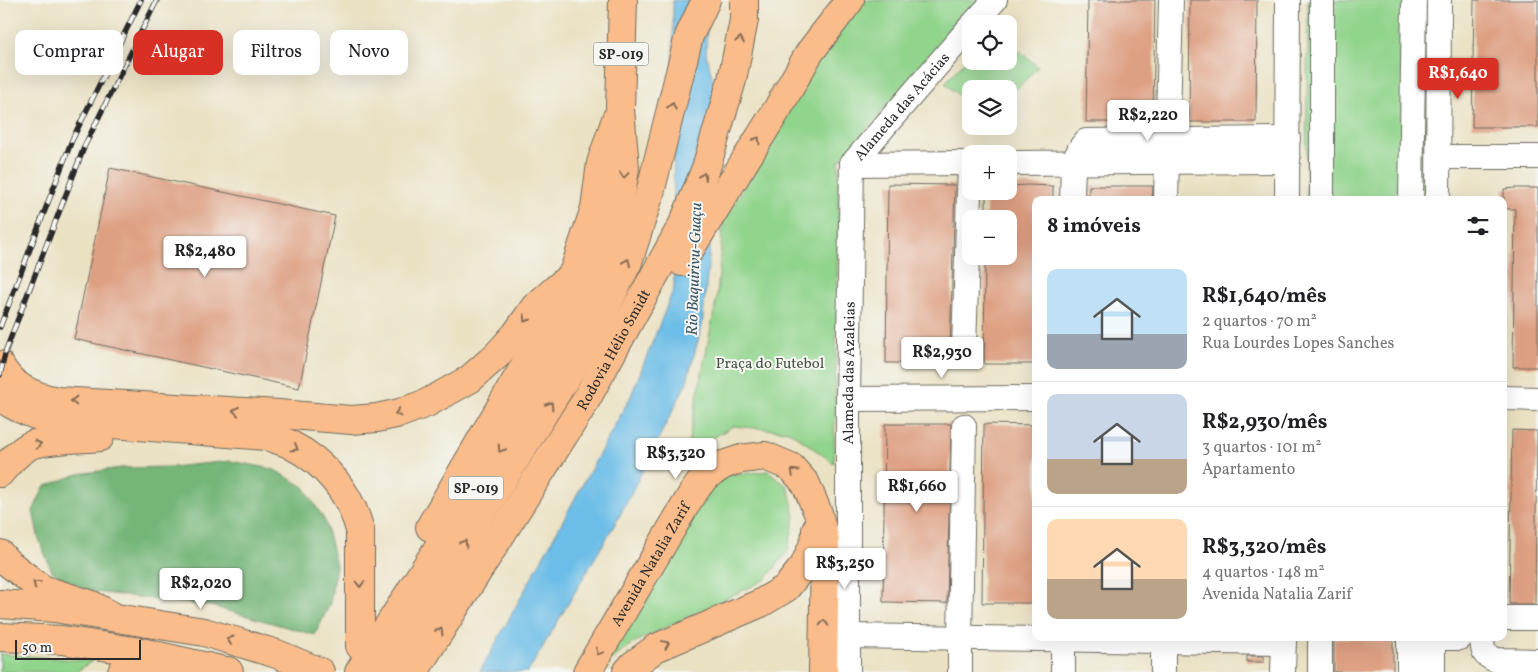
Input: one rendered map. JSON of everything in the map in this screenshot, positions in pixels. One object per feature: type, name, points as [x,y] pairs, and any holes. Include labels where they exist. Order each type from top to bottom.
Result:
[{"type":"main road","name":"SP-019","points":[[344,672],[360,659],[524,413],[584,300],[611,234],[625,168],[620,109],[623,0]]},
{"type":"main road","points":[[376,672],[391,649],[420,613],[550,406],[591,337],[628,262],[650,193],[689,36],[706,0]]},
{"type":"main road","name":"Rodovia Hélio Smidt","points":[[414,672],[578,412],[684,222],[706,168],[732,80],[744,20],[744,0]]},
{"type":"main road","points":[[578,412],[668,287],[722,196],[778,108],[810,52],[850,0]]},
{"type":"main road","name":"SP-019","points":[[360,659],[534,350],[573,274],[595,208],[601,163],[620,109]]},
{"type":"main road","points":[[0,365],[3,372],[20,387],[44,398],[58,401],[352,420],[377,418],[400,413],[427,403],[470,379],[496,356],[516,334],[535,307],[573,274]]},
{"type":"main road","points":[[0,397],[13,406],[48,419],[266,436],[290,444],[316,460],[340,486],[355,512],[360,530],[360,659]]},
{"type":"main road","points":[[0,474],[11,460],[30,446],[56,440],[196,430]]},
{"type":"main road","name":"Avenida Natalia Zarif","points":[[587,672],[692,494],[704,478],[723,464],[741,459],[765,456],[790,468],[806,484],[818,513],[815,541],[804,566],[786,588],[761,603],[656,648],[633,665],[627,672]]},
{"type":"main road","points":[[818,513],[824,541],[823,672]]},
{"type":"main road","points":[[0,554],[42,589],[90,604],[112,616]]},
{"type":"main road","points":[[0,604],[54,608],[204,632],[277,654],[320,672]]},
{"type":"main road","points":[[390,672],[402,654],[420,613]]},
{"type":"main road","points":[[0,637],[70,641],[141,652],[229,672]]},
{"type":"main road","points":[[122,672],[155,668],[190,672]]},
{"type":"main road","points":[[224,672],[229,672]]},
{"type":"street","name":"Alameda das Acácias","points":[[981,15],[994,0]]},
{"type":"street","points":[[1166,196],[1171,0]]},
{"type":"street","points":[[1287,196],[1288,0]]},
{"type":"street","points":[[1322,0],[1322,196]]},
{"type":"street","points":[[1411,196],[1414,0]]},
{"type":"street","points":[[1438,196],[1440,0]]},
{"type":"street","name":"Alameda das Acácias","points":[[852,164],[962,37]]},
{"type":"street","points":[[1017,163],[1073,162],[1167,150],[1288,150]]},
{"type":"street","points":[[1438,157],[1538,157]]},
{"type":"street","points":[[1072,196],[1073,162]]},
{"type":"street","points":[[852,164],[962,163]]},
{"type":"street","name":"Alameda das Azaleias","points":[[848,672],[848,399],[852,164]]},
{"type":"street","points":[[964,348],[970,200]]},
{"type":"street","points":[[848,399],[1032,398]]},
{"type":"street","points":[[1507,398],[1538,399]]},
{"type":"street","points":[[960,672],[964,426]]},
{"type":"street","points":[[1507,618],[1538,618]]},
{"type":"street","points":[[849,636],[1032,638]]},
{"type":"street","points":[[1063,641],[1063,672]]},
{"type":"street","points":[[1163,641],[1163,672]]},
{"type":"street","points":[[1283,672],[1284,641]]},
{"type":"street","points":[[1320,641],[1320,672]]},
{"type":"street","points":[[1409,641],[1409,672]]},
{"type":"street","points":[[1433,641],[1433,672]]},
{"type":"street","points":[[1482,641],[1483,651],[1490,658],[1496,660],[1538,661]]},
{"type":"green space","name":"Praça do Futebol","points":[[866,0],[980,0],[967,15],[962,15],[962,21],[839,161],[834,463],[789,431],[733,426],[686,454],[717,297],[723,223],[835,31]]},
{"type":"green space","points":[[1308,0],[1427,0],[1425,196],[1306,196]]},
{"type":"green space","points":[[1017,49],[1038,67],[1017,89],[1017,80],[962,80],[962,99],[945,83],[962,64],[962,70],[1017,70]]},
{"type":"green space","points":[[230,461],[273,469],[304,487],[325,521],[336,566],[330,604],[315,635],[211,606],[78,590],[52,571],[39,540],[33,511],[44,487],[78,474],[121,468],[171,467]]},
{"type":"green space","points":[[768,471],[788,487],[795,516],[788,551],[765,580],[631,644],[605,666],[681,528],[723,476]]},
{"type":"green space","points":[[0,654],[92,661],[76,672],[0,672]]},
{"type":"water","name":"Rio Baquirivu-Guaçu","points":[[673,0],[708,0],[706,53],[715,88],[711,238],[702,326],[686,384],[619,517],[528,672],[480,672],[631,396],[674,288]]},
{"type":"building","points":[[1088,0],[1155,0],[1153,122],[1086,122]]},
{"type":"building","points":[[1190,0],[1257,0],[1256,122],[1189,122]]},
{"type":"building","points":[[1474,0],[1538,0],[1538,127],[1472,127]]},
{"type":"building","points":[[110,168],[335,216],[299,388],[74,339]]},
{"type":"building","points":[[888,184],[955,185],[950,348],[953,355],[952,363],[886,363]]},
{"type":"building","points":[[1017,186],[1053,186],[1053,196],[1032,196],[1032,364],[984,364],[985,265],[1017,265],[1017,210],[986,210],[986,200],[1017,200]]},
{"type":"building","points":[[1089,186],[1153,186],[1152,196],[1089,196]]},
{"type":"building","points":[[1538,188],[1538,367],[1513,367],[1515,209],[1507,209],[1507,196],[1504,196],[1504,189]]},
{"type":"building","points":[[885,424],[951,424],[947,603],[883,602]]},
{"type":"building","points":[[984,424],[1032,425],[1032,603],[982,603]]},
{"type":"building","points":[[1512,430],[1537,431],[1535,604],[1509,604]]},
{"type":"building","points":[[1334,641],[1393,641],[1393,672],[1334,672]]},
{"type":"building","points":[[1247,656],[1264,656],[1264,662],[1247,662]]},
{"type":"railway","points":[[0,327],[72,140],[141,0]]},
{"type":"railway","points":[[0,375],[6,350],[85,145],[157,0]]}]
